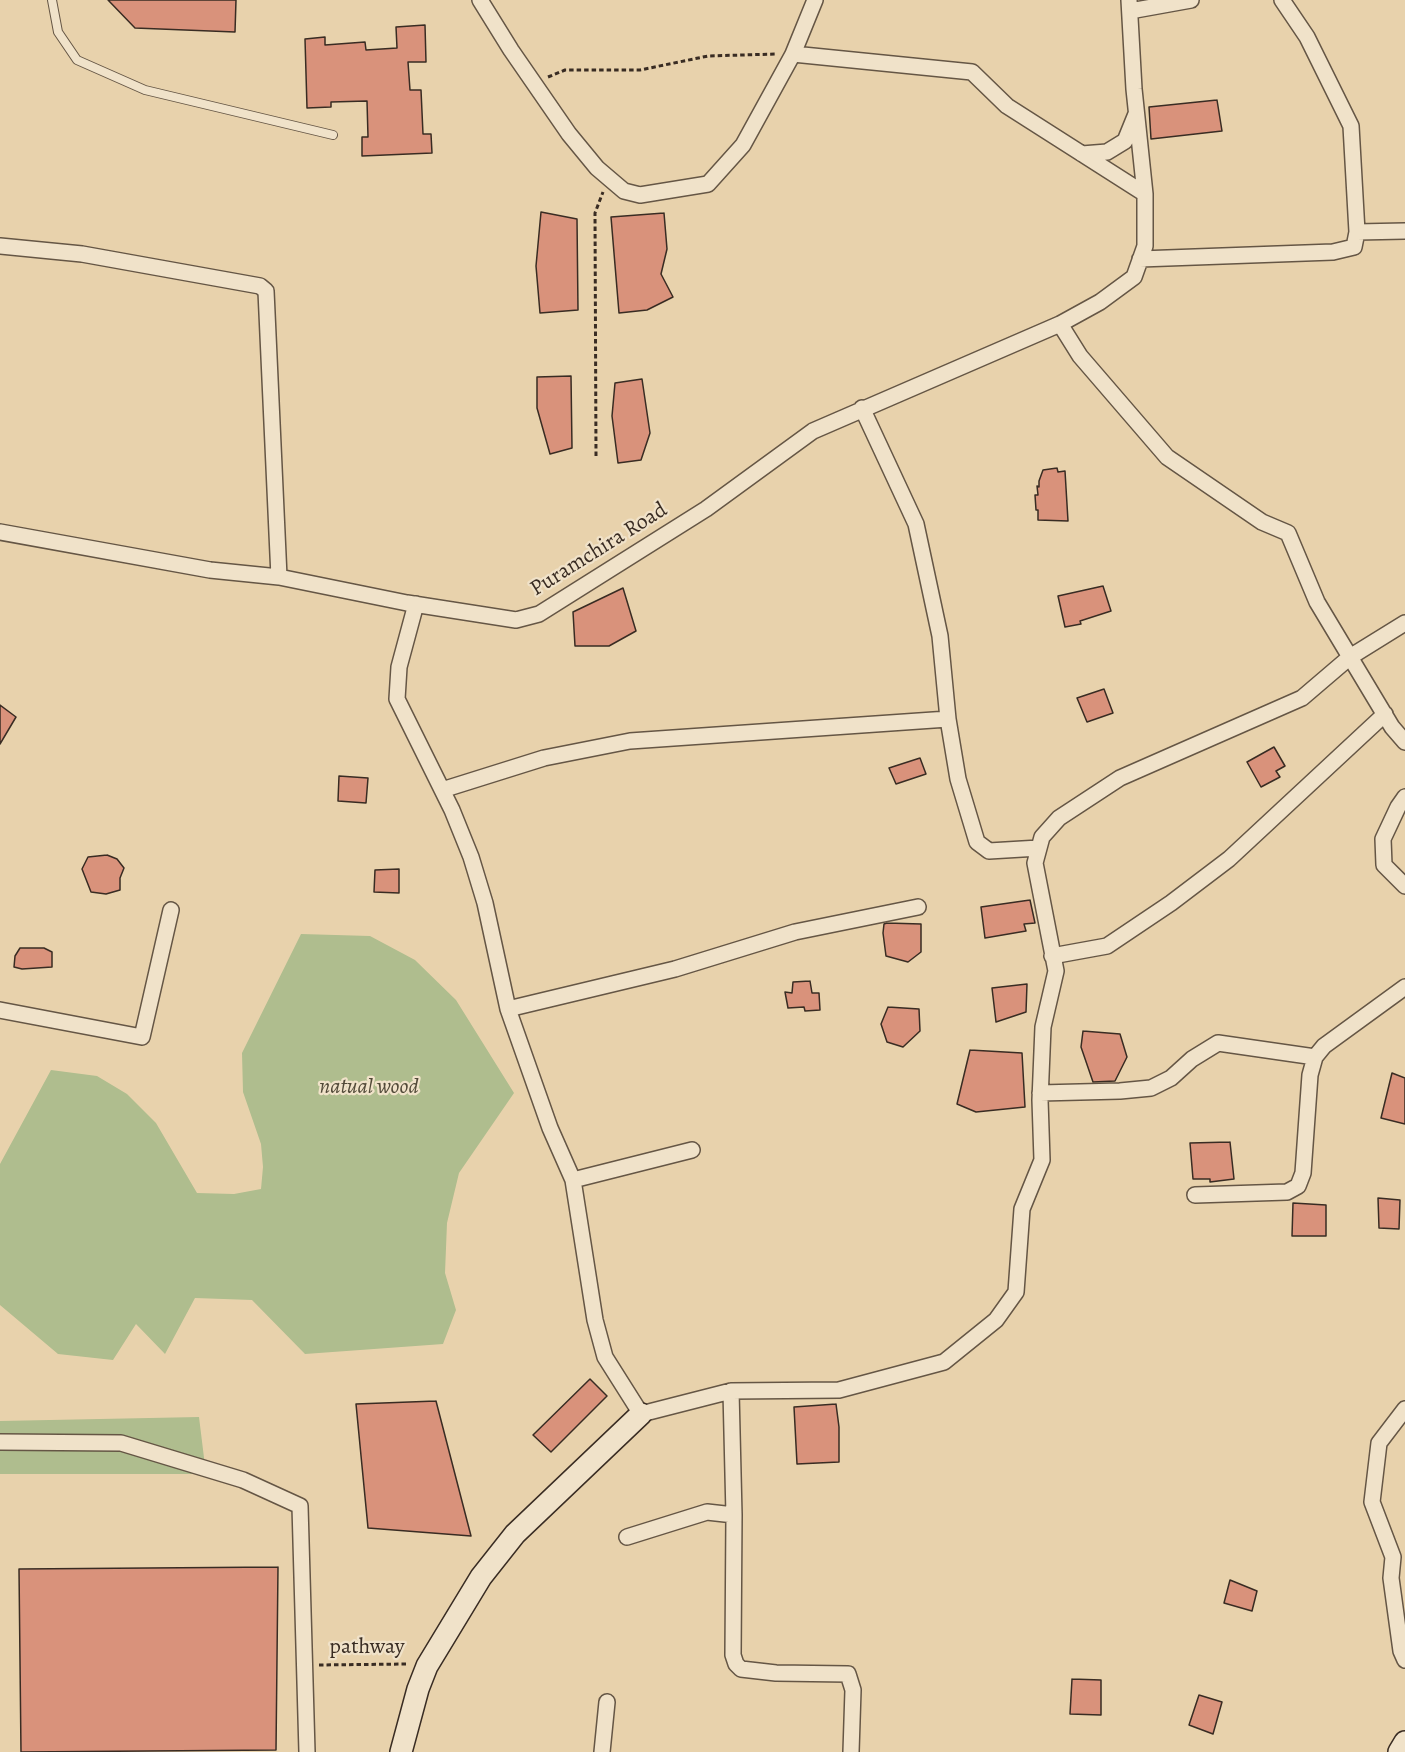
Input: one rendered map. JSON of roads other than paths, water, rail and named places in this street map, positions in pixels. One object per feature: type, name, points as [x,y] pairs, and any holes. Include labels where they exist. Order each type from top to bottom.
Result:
[{"type":"street","points":[[480,0],[569,134],[609,179],[624,191],[640,195],[708,184],[742,146],[793,54],[815,0]]},
{"type":"street","points":[[1191,0],[1130,5],[1145,194],[1145,246],[1140,259],[1333,252],[1353,247],[1357,232],[1351,126],[1307,37],[1282,0]]},
{"type":"street","points":[[793,54],[972,72],[1007,106],[1145,194]]},
{"type":"street","points":[[1082,154],[1107,152],[1125,141],[1137,112]]},
{"type":"street","points":[[1357,232],[1405,231]]},
{"type":"street","points":[[0,246],[82,254],[260,286],[266,291],[279,577]]},
{"type":"street","name":"Puramchira Road","points":[[0,532],[210,570],[279,577],[416,604],[516,620],[539,614],[706,509],[813,431],[1060,324],[1100,302],[1134,277],[1140,259]]},
{"type":"street","points":[[1060,324],[1080,356],[1167,457],[1262,522],[1288,532],[1317,602],[1392,727],[1405,742]]},
{"type":"street","points":[[862,408],[916,524],[940,636],[948,719],[958,779],[977,842],[989,851],[1039,848]]},
{"type":"street","points":[[416,604],[399,668],[397,699],[442,790],[471,857],[491,930],[508,1009],[550,1128],[573,1180],[595,1320],[605,1357],[641,1414]]},
{"type":"street","points":[[401,1752],[418,1689],[427,1666],[460,1609],[498,1553],[641,1414],[731,1391],[839,1390],[923,1368],[944,1362],[996,1320],[1016,1292],[1022,1209],[1042,1160],[1040,1092],[1043,1027],[1056,971],[1035,863],[1042,837],[1059,818],[1120,778],[1302,698],[1350,657],[1405,623]]},
{"type":"street","points":[[1052,956],[1107,946],[1171,903],[1228,859],[1385,714]]},
{"type":"street","points":[[442,790],[544,758],[630,741],[948,719]]},
{"type":"street","points":[[1405,797],[1383,839],[1384,866],[1405,886]]},
{"type":"street","points":[[508,1009],[675,969],[795,932],[918,907]]},
{"type":"street","points":[[0,1010],[142,1037],[171,910]]},
{"type":"street","points":[[1195,1195],[1287,1192],[1298,1186],[1303,1173],[1310,1075],[1315,1057],[1324,1046],[1405,987]]},
{"type":"street","points":[[1040,1092],[1120,1091],[1151,1088],[1171,1078],[1192,1059],[1218,1043],[1315,1057]]},
{"type":"street","points":[[573,1180],[692,1150]]},
{"type":"street","points":[[731,1391],[734,1515],[733,1655],[736,1664],[741,1669],[848,1674],[853,1690],[851,1752]]},
{"type":"street","points":[[1405,1409],[1379,1443],[1372,1502],[1393,1557],[1391,1578],[1401,1651],[1405,1660]]},
{"type":"street","points":[[0,1442],[121,1443],[243,1480],[300,1506],[307,1752]]},
{"type":"street","points":[[627,1537],[707,1512],[734,1515]]},
{"type":"street","points":[[602,1752],[607,1702]]},
{"type":"street","points":[[1399,1752],[1405,1742]]},
{"type":"lane","points":[[52,0],[58,32],[77,60],[146,90],[333,135]]},
{"type":"park label","name":"natual wood","points":[[369,1088]]}]
